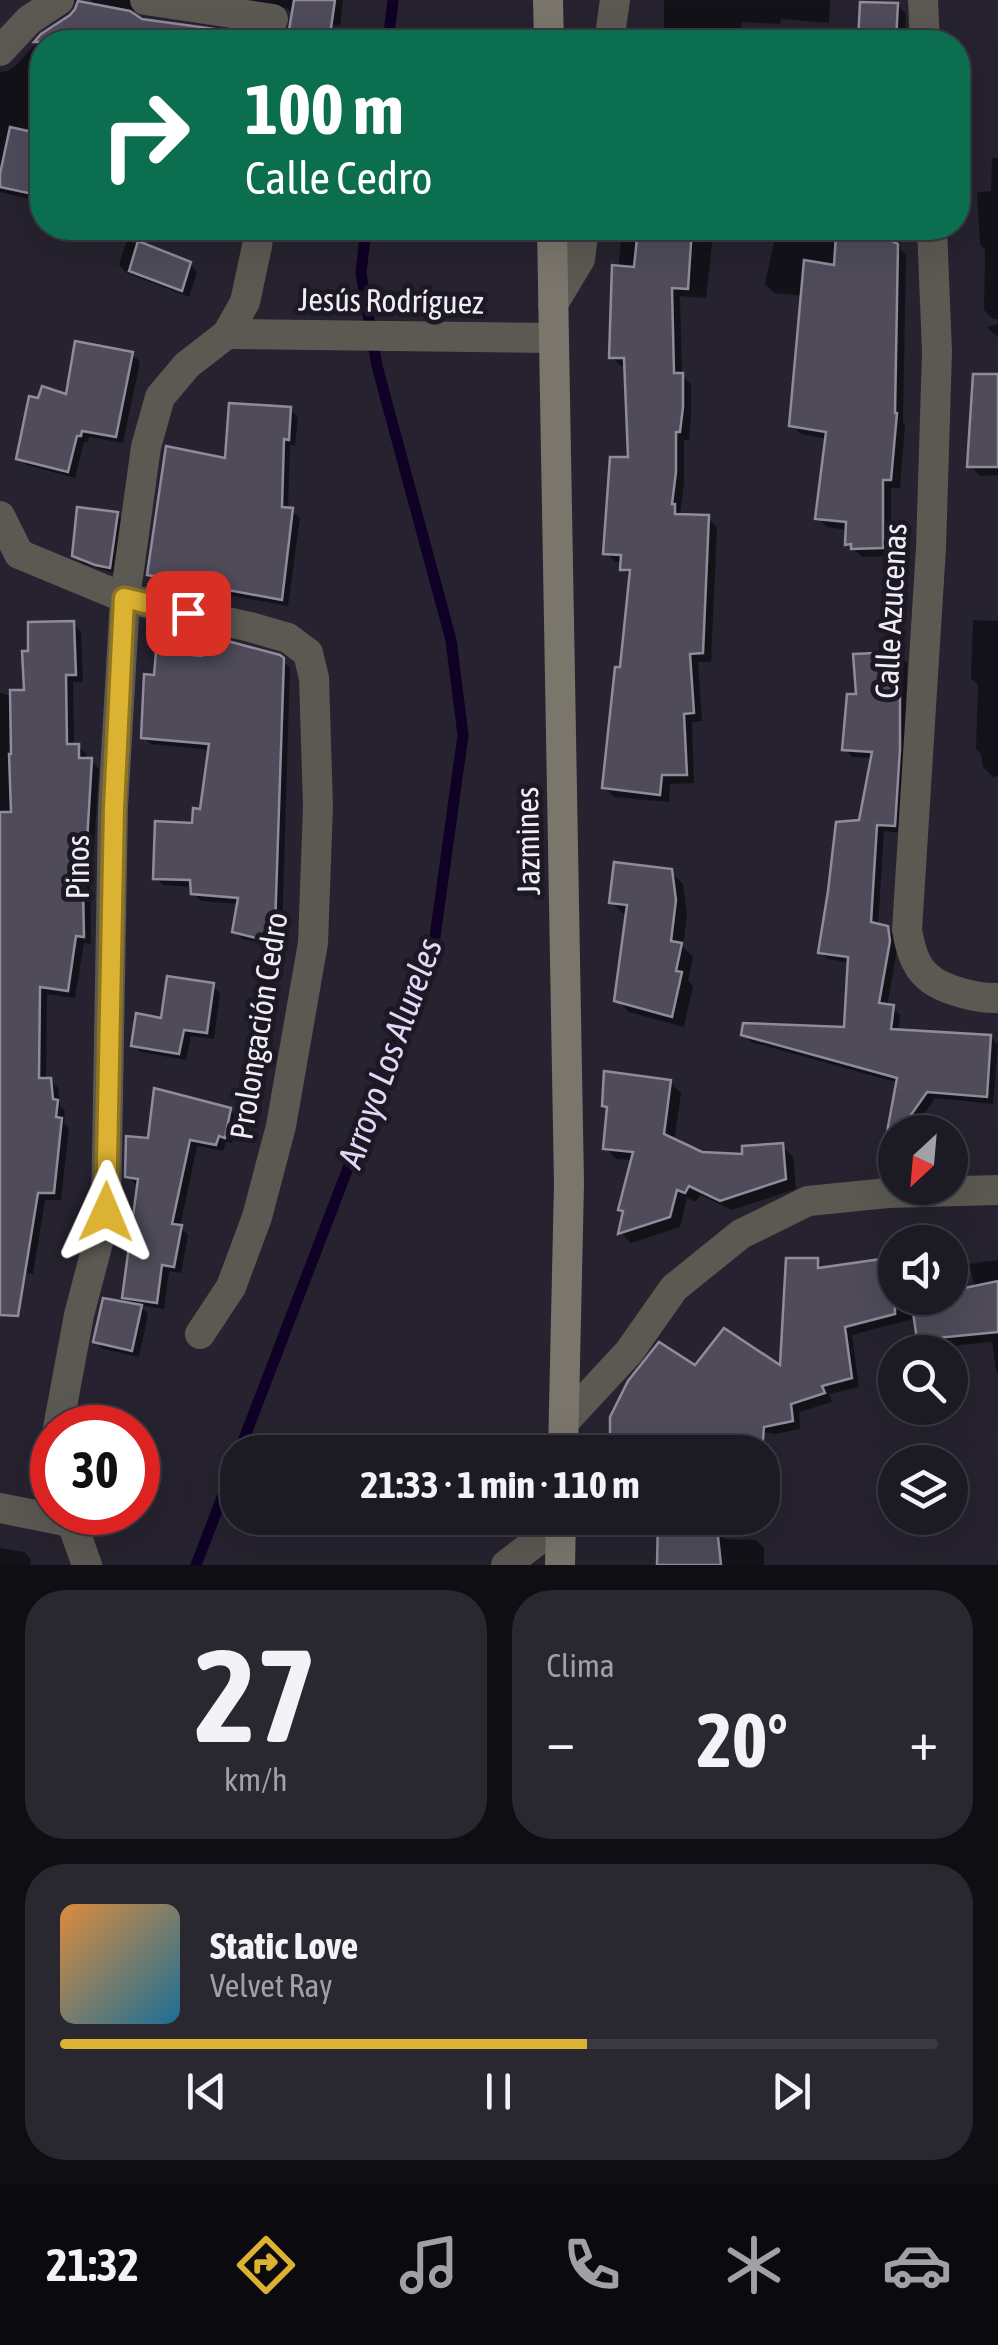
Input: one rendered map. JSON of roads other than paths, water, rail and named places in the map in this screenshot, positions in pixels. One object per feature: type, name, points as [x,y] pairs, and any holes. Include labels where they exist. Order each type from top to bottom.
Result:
[{"type":"main road","points":[[548,0],[549,30]]},
{"type":"main road","name":"Jazmines","points":[[552,240],[569,1184],[564,1435]]},
{"type":"main road","points":[[560,1535],[560,1565]]},
{"type":"street","points":[[0,51],[28,20],[59,0]]},
{"type":"street","points":[[145,0],[274,21]]},
{"type":"street","points":[[611,30],[615,0]]},
{"type":"street","points":[[923,0],[924,30]]},
{"type":"street","points":[[227,334],[245,302],[258,240]]},
{"type":"street","points":[[553,304],[580,259],[582,240]]},
{"type":"street","name":"Calle Azucenas","points":[[932,240],[937,352],[931,548],[906,930],[912,952],[926,976],[982,999],[998,998]]},
{"type":"street","name":"Jesús Rodríguez","points":[[227,334],[553,338]]},
{"type":"street","name":"Pinos","points":[[62,1405],[79,1315],[106,1212],[114,808],[124,598],[146,447],[160,397],[188,366],[227,334]]},
{"type":"street","points":[[0,516],[19,554],[124,598]]},
{"type":"street","name":"Prolongación Cedro","points":[[124,598],[288,638],[308,653],[314,678],[318,808],[313,943],[282,1126],[257,1217],[231,1286],[200,1334]]},
{"type":"street","points":[[564,1421],[629,1352],[674,1288],[741,1234],[808,1201],[888,1193],[998,1190]]},
{"type":"street","points":[[0,1508],[30,1512]]},
{"type":"street","points":[[76,1535],[88,1565]]},
{"type":"street","points":[[506,1565],[542,1535]]},
{"type":"waterway","name":"Arroyo Los Alureles","points":[[389,30],[393,0]]},
{"type":"waterway","name":"Arroyo Los Alureles","points":[[246,1435],[434,944],[463,735],[451,640],[377,366],[361,273],[365,240]]},
{"type":"waterway","name":"Arroyo Los Alureles","points":[[196,1565],[220,1503]]}]
